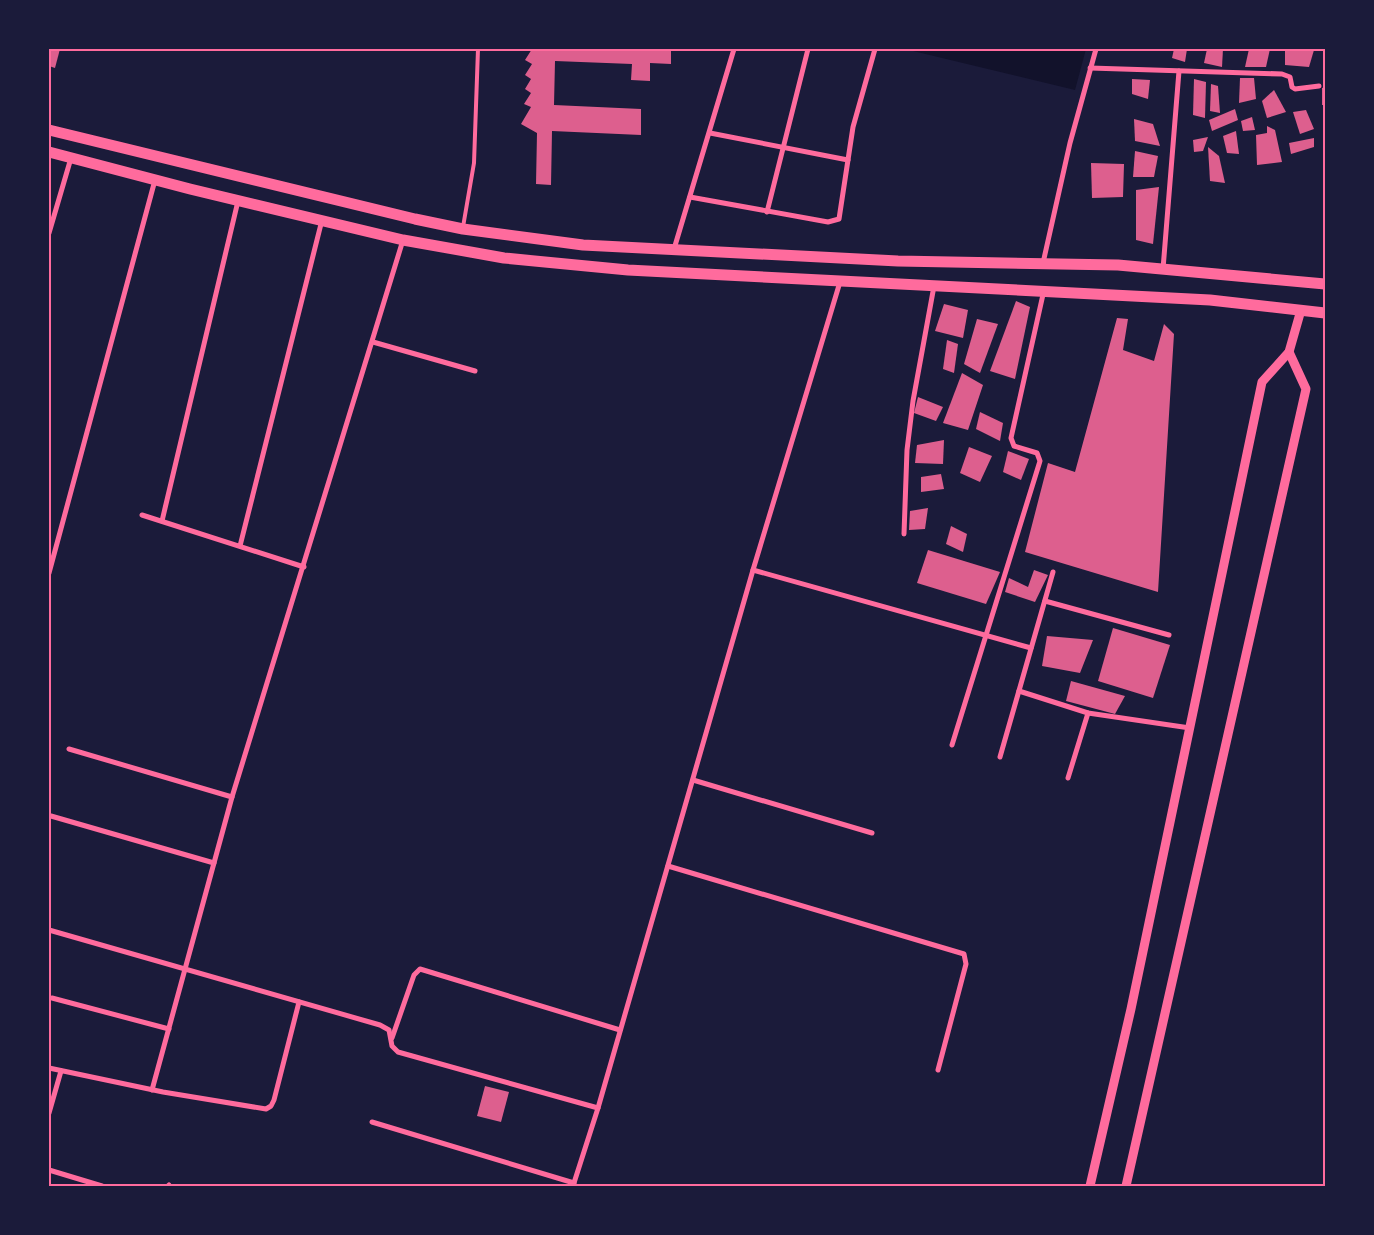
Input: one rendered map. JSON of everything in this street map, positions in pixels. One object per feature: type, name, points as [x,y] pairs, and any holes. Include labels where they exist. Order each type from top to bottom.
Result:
[{"type":"main road","points":[[49,130],[463,229],[583,245],[898,261],[1043,263],[1163,269],[1325,284]]},
{"type":"main road","points":[[49,152],[155,180],[403,240],[504,258],[628,270],[1210,300],[1325,313]]},
{"type":"street","points":[[674,250],[734,49]]},
{"type":"street","points":[[767,212],[782,146],[808,49]]},
{"type":"street","points":[[690,197],[828,222],[839,219],[853,127],[875,49]]},
{"type":"street","points":[[1043,263],[1070,143],[1096,49]]},
{"type":"street","points":[[1090,68],[1282,74],[1290,77],[1292,87],[1296,89],[1319,86]]},
{"type":"street","points":[[1163,269],[1180,71]]},
{"type":"street","points":[[710,132],[848,160]]},
{"type":"street","points":[[49,233],[71,157]]},
{"type":"street","points":[[49,573],[155,180]]},
{"type":"street","points":[[162,521],[238,200]]},
{"type":"street","points":[[240,546],[322,220]]},
{"type":"street","points":[[152,1090],[232,797],[403,240]]},
{"type":"street","points":[[372,1122],[574,1185],[598,1108],[753,570],[840,282]]},
{"type":"street","points":[[904,534],[907,450],[934,285]]},
{"type":"street","points":[[952,745],[1040,460],[1037,453],[1014,446],[1011,438],[1044,290]]},
{"type":"street","points":[[1090,1186],[1112,1100],[1262,382],[1289,352],[1301,310]]},
{"type":"street","points":[[373,342],[475,371]]},
{"type":"street","points":[[1126,1186],[1306,389],[1289,352]]},
{"type":"street","points":[[142,515],[304,567]]},
{"type":"street","points":[[753,570],[1031,648]]},
{"type":"street","points":[[1000,757],[1053,572]]},
{"type":"street","points":[[1045,601],[1169,635]]},
{"type":"street","points":[[1018,692],[1088,713],[1190,728]]},
{"type":"street","points":[[1068,778],[1088,713]]},
{"type":"street","points":[[69,749],[232,797]]},
{"type":"street","points":[[693,780],[872,833]]},
{"type":"street","points":[[51,816],[214,863]]},
{"type":"street","points":[[668,866],[964,954],[966,964],[938,1070]]},
{"type":"street","points":[[49,930],[385,1026],[389,1030],[392,1046],[398,1052],[598,1108]]},
{"type":"street","points":[[391,1041],[414,976],[420,969],[620,1030]]},
{"type":"street","points":[[52,998],[169,1029]]},
{"type":"street","points":[[49,1068],[152,1090],[266,1109],[271,1106],[274,1100],[299,1002]]},
{"type":"street","points":[[49,1113],[61,1072]]},
{"type":"street","points":[[49,1170],[102,1186]]},
{"type":"lane","points":[[463,229],[474,172],[478,49]]},
{"type":"shaded area","points":[[914,49],[1086,49],[1075,90],[913,51]]},
{"type":"building","points":[[49,49],[60,49],[55,68],[49,66]]},
{"type":"building","points":[[532,49],[671,49],[671,64],[650,63],[650,81],[631,80],[632,64],[555,61],[554,105],[641,109],[641,135],[552,131],[551,185],[536,184],[537,133],[521,124],[531,107],[524,104],[531,93],[525,89],[531,79],[525,75],[532,64],[525,60]]},
{"type":"building","points":[[1174,49],[1187,49],[1185,62],[1172,58]]},
{"type":"building","points":[[1207,49],[1223,49],[1222,67],[1204,63]]},
{"type":"building","points":[[1249,49],[1270,49],[1266,67],[1245,67]]},
{"type":"building","points":[[1285,49],[1314,50],[1309,67],[1285,65]]},
{"type":"building","points":[[1240,78],[1254,78],[1256,99],[1239,103]]},
{"type":"building","points":[[1132,79],[1150,80],[1148,99],[1132,94]]},
{"type":"building","points":[[1194,79],[1206,82],[1205,118],[1193,115]]},
{"type":"building","points":[[1211,84],[1218,86],[1220,113],[1210,111]]},
{"type":"building","points":[[1325,87],[1325,105],[1322,105],[1322,88]]},
{"type":"building","points":[[1274,90],[1286,112],[1267,118],[1262,101]]},
{"type":"building","points":[[1235,109],[1238,120],[1212,131],[1209,120]]},
{"type":"building","points":[[1306,110],[1314,129],[1300,134],[1293,112]]},
{"type":"building","points":[[1252,117],[1255,130],[1243,131],[1241,121]]},
{"type":"building","points":[[1134,119],[1153,124],[1160,146],[1135,141]]},
{"type":"building","points":[[1267,126],[1275,130],[1282,162],[1257,165],[1256,135],[1267,133]]},
{"type":"building","points":[[1236,131],[1239,154],[1227,153],[1223,136]]},
{"type":"building","points":[[1208,137],[1203,151],[1194,152],[1193,140]]},
{"type":"building","points":[[1314,138],[1314,147],[1291,154],[1289,143]]},
{"type":"building","points":[[1208,147],[1219,156],[1225,183],[1210,181]]},
{"type":"building","points":[[1135,151],[1158,156],[1154,177],[1133,177]]},
{"type":"building","points":[[1091,163],[1124,164],[1123,197],[1092,198]]},
{"type":"building","points":[[1159,187],[1153,244],[1136,240],[1136,190]]},
{"type":"building","points":[[1016,301],[1030,307],[1015,379],[990,371]]},
{"type":"building","points":[[944,304],[968,310],[963,338],[935,331]]},
{"type":"building","points":[[1117,318],[1128,319],[1123,350],[1154,361],[1164,324],[1174,334],[1158,592],[1025,552],[1048,463],[1075,472]]},
{"type":"building","points":[[977,319],[998,324],[980,373],[964,364]]},
{"type":"building","points":[[947,340],[958,344],[954,373],[943,369]]},
{"type":"building","points":[[962,373],[983,385],[968,430],[943,423]]},
{"type":"building","points":[[918,397],[943,407],[936,421],[914,413]]},
{"type":"building","points":[[980,412],[1003,423],[1000,441],[976,429]]},
{"type":"building","points":[[944,440],[943,464],[915,463],[917,445]]},
{"type":"building","points":[[969,447],[992,456],[980,482],[960,473]]},
{"type":"building","points":[[1008,451],[1029,459],[1021,480],[1003,472]]},
{"type":"building","points":[[941,474],[944,489],[921,492],[921,477]]},
{"type":"building","points":[[928,508],[925,529],[909,530],[910,511]]},
{"type":"building","points":[[951,526],[967,534],[963,552],[946,544]]},
{"type":"building","points":[[928,550],[1000,572],[986,604],[917,583]]},
{"type":"building","points":[[1034,570],[1048,575],[1035,602],[1005,592],[1009,578],[1028,587]]},
{"type":"building","points":[[1113,628],[1170,645],[1153,698],[1098,681]]},
{"type":"building","points":[[1047,636],[1093,640],[1080,673],[1042,666]]},
{"type":"building","points":[[1071,681],[1125,696],[1115,714],[1066,701]]},
{"type":"building","points":[[485,1086],[509,1092],[501,1122],[477,1116]]}]
